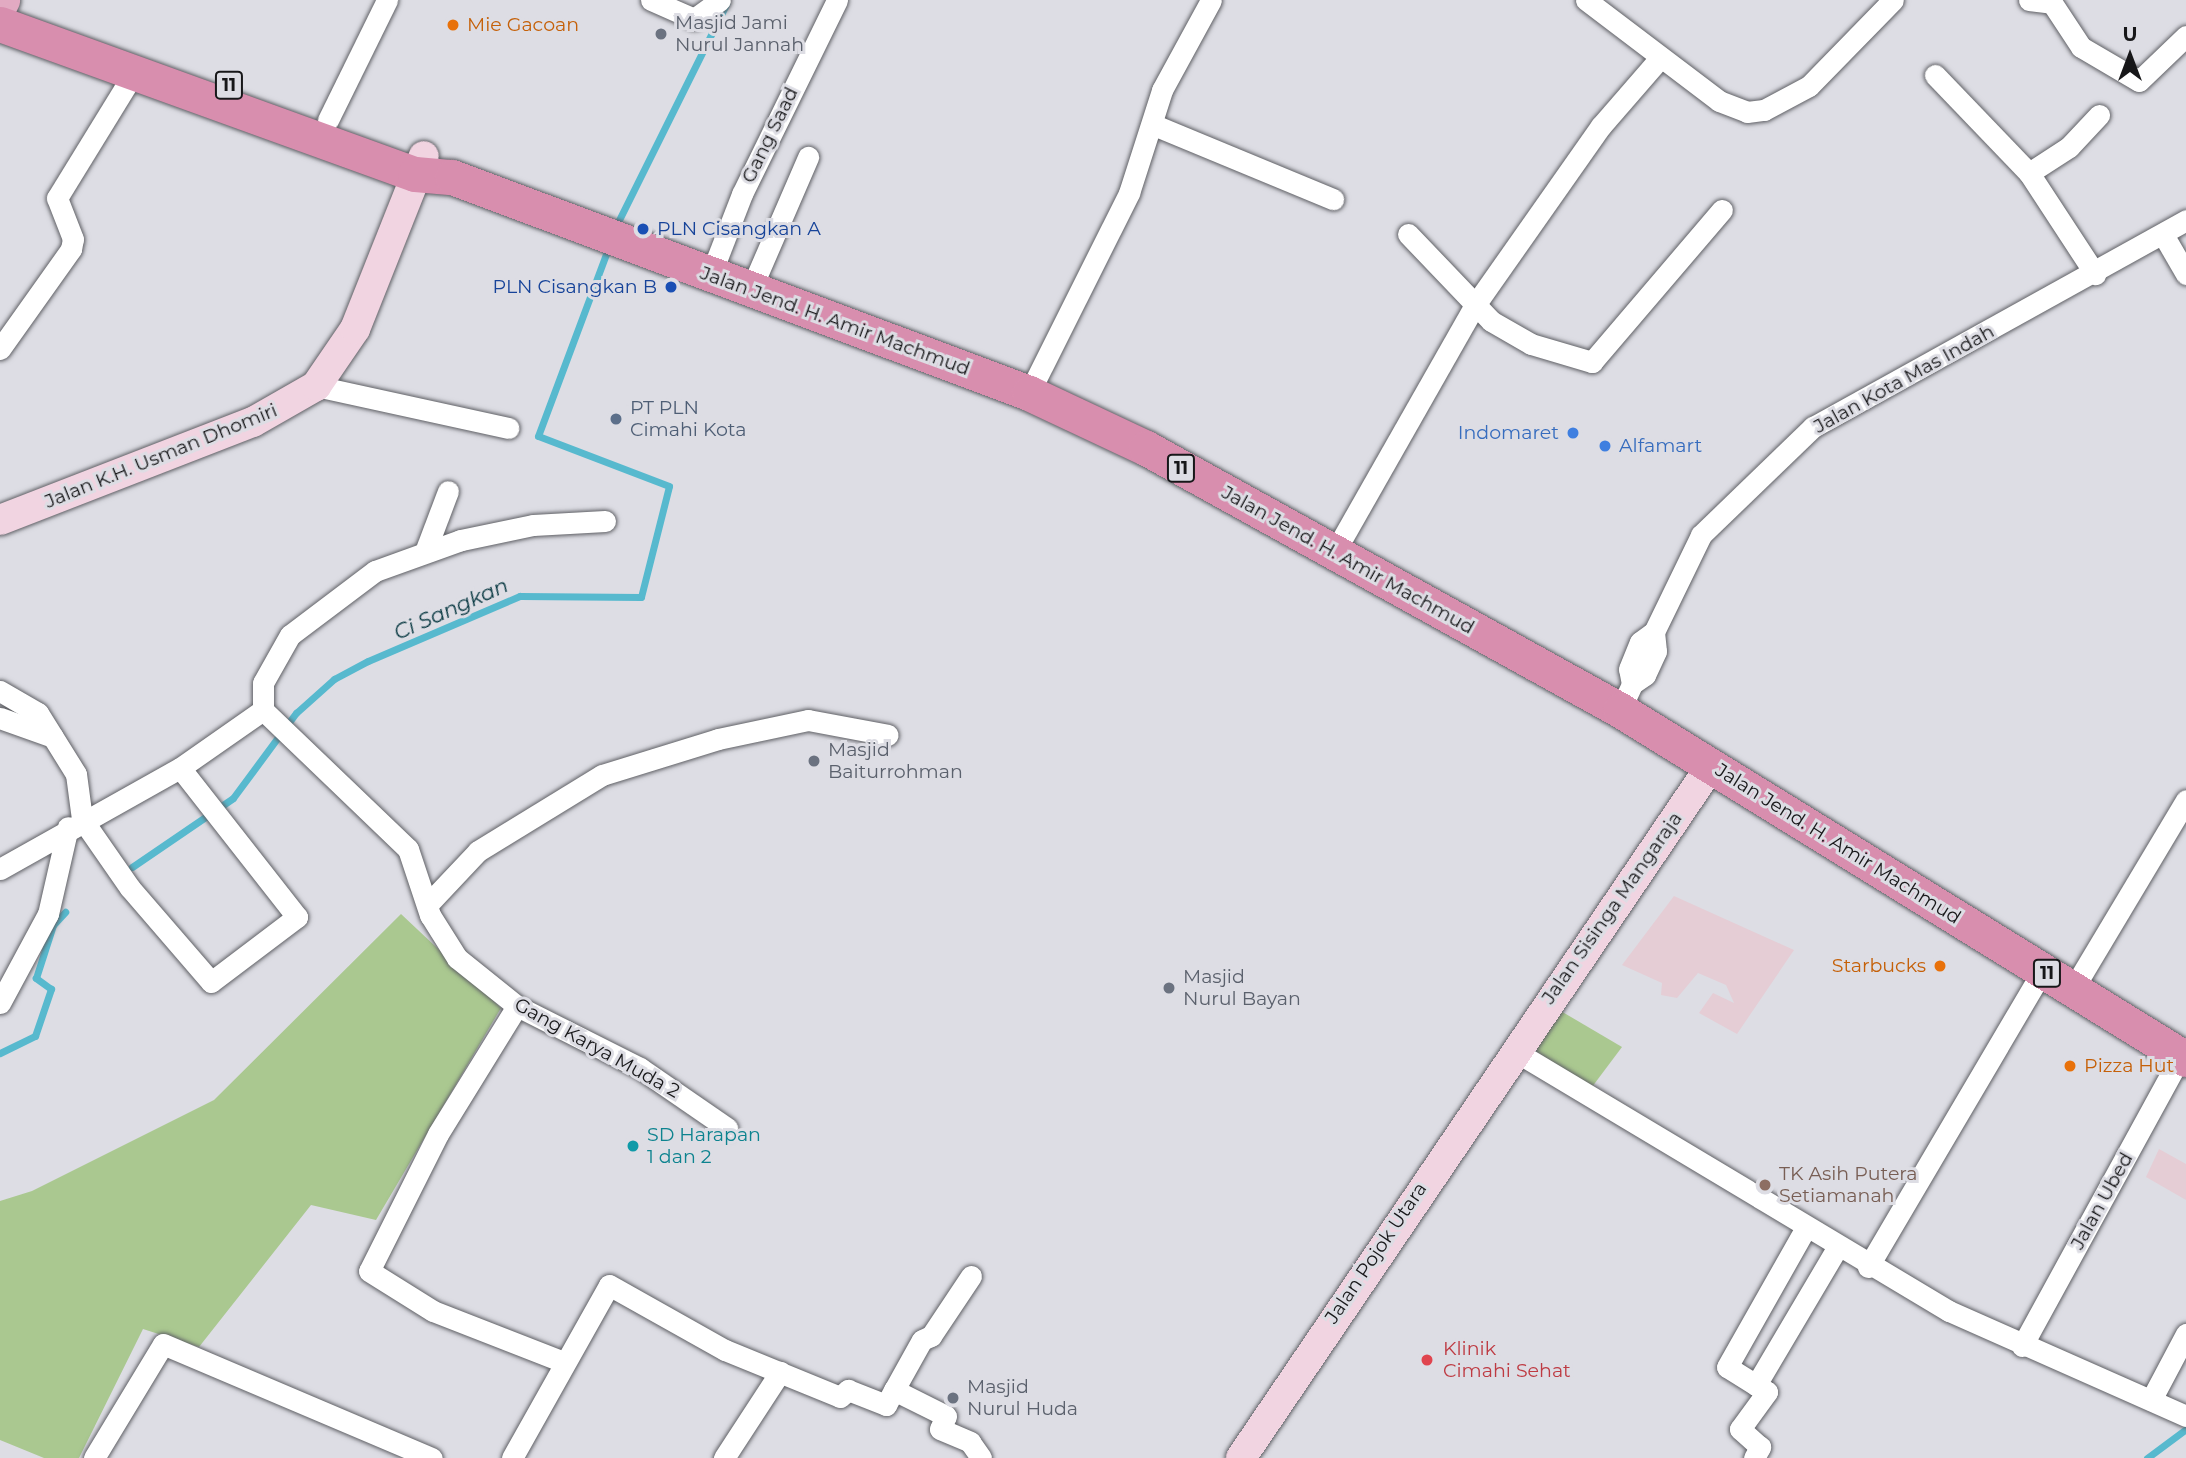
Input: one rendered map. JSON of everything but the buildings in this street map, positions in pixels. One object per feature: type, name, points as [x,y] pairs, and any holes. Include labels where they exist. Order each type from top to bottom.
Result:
[{"type":"highway","name":"Jalan Jend. H. Amir Machmud","points":[[1,4],[328,120],[420,165]]},
{"type":"highway","name":"Jalan Jend. H. Amir Machmud","points":[[0,23],[134,73],[420,165],[1029,393],[1146,449],[1334,553],[1626,697],[1711,766],[2184,1058]]},
{"type":"main road","name":"Jalan K.H. Usman Dhomiri","points":[[0,520],[253,422],[316,386],[355,329],[420,165]]},
{"type":"main road","name":"Jalan Sisinga Mangaraja","points":[[1513,1050],[1711,766]]},
{"type":"main road","name":"Jalan Pojok Utara","points":[[1241,1458],[1513,1050]]},
{"type":"street","points":[[328,120],[387,0]]},
{"type":"street","points":[[652,0],[694,19],[720,0]]},
{"type":"street","name":"Gang Saad","points":[[711,274],[742,194],[837,0]]},
{"type":"street","points":[[1029,393],[1129,193],[1154,125],[1162,90],[1211,0]]},
{"type":"street","points":[[1586,0],[1660,59],[1669,60],[1733,110],[1764,110],[1809,86],[1893,0]]},
{"type":"street","points":[[2029,0],[2052,3],[2081,47],[2139,81],[2186,36]]},
{"type":"street","points":[[1334,553],[1475,305],[1601,126],[1660,59]]},
{"type":"street","points":[[4,338],[71,249],[73,239],[57,198],[134,73]]},
{"type":"street","points":[[1935,75],[2029,173],[2095,274]]},
{"type":"street","points":[[2029,173],[2069,147],[2099,115]]},
{"type":"street","points":[[1154,125],[1333,198]]},
{"type":"street","points":[[751,289],[808,157]]},
{"type":"street","points":[[1408,234],[1443,264],[1475,305],[1531,344],[1592,362],[1722,210]]},
{"type":"street","name":"Jalan Kota Mas Indah","points":[[1626,697],[1629,669],[1640,642],[1654,632],[1701,534],[1813,427],[2164,236],[2186,220]]},
{"type":"street","points":[[2164,236],[2186,274]]},
{"type":"street","points":[[316,386],[508,428]]},
{"type":"street","points":[[425,552],[448,491]]},
{"type":"street","points":[[0,869],[75,823],[180,768],[263,710],[263,683],[290,635],[375,571],[425,552],[533,525],[605,521]]},
{"type":"street","points":[[0,691],[38,713],[76,774],[75,823],[48,914],[0,1003]]},
{"type":"street","name":"Gang Karya Muda 2","points":[[263,710],[288,731],[408,849],[429,902],[457,958],[517,1006],[640,1068],[727,1128]]},
{"type":"street","points":[[0,718],[53,737]]},
{"type":"street","points":[[429,902],[478,851],[602,775],[808,720],[888,735]]},
{"type":"street","points":[[75,823],[211,982],[297,917],[207,806],[180,768]]},
{"type":"street","points":[[2073,989],[2186,800]]},
{"type":"street","points":[[1868,1266],[2043,970]]},
{"type":"street","points":[[517,1006],[438,1134],[369,1271],[433,1311],[564,1362]]},
{"type":"street","points":[[1513,1050],[1868,1266],[2022,1346],[2186,1416]]},
{"type":"street","name":"Jalan Ubed","points":[[2022,1346],[2184,1058]]},
{"type":"street","points":[[1754,1458],[1760,1447],[1740,1429],[1767,1392],[1727,1367],[1805,1229]]},
{"type":"street","points":[[1756,1385],[1837,1248]]},
{"type":"street","points":[[512,1458],[609,1285],[721,1348],[840,1397],[848,1390],[886,1405],[922,1340],[931,1336],[971,1276]]},
{"type":"street","points":[[2151,1400],[2186,1334]]},
{"type":"street","points":[[94,1458],[163,1344],[378,1434],[410,1453],[432,1458]]},
{"type":"street","points":[[724,1458],[780,1372]]},
{"type":"street","points":[[894,1390],[946,1416],[940,1429],[970,1442],[981,1458]]},
{"type":"shaded area","points":[[1674,896],[1794,950],[1737,1034],[1699,1013],[1713,993],[1734,1003],[1726,985],[1698,973],[1677,998],[1661,995],[1662,983],[1622,965]]},
{"type":"shaded area","points":[[2159,1149],[2186,1164],[2186,1200],[2146,1177]]},
{"type":"green space","points":[[401,914],[501,1008],[376,1220],[311,1205],[199,1347],[143,1329],[79,1458],[44,1458],[0,1440],[0,1201],[32,1191],[214,1100]]},
{"type":"green space","points":[[1554,1007],[1622,1047],[1592,1087],[1527,1046]]},
{"type":"waterway","name":"Ci Sangkan","points":[[615,228],[726,4]]},
{"type":"waterway","name":"Ci Sangkan","points":[[132,867],[233,798],[296,713],[334,679],[368,661],[520,596],[641,597],[669,486],[538,436],[609,246]]},
{"type":"waterway","name":"Ci Sangkan","points":[[0,1053],[35,1036],[51,989],[36,978],[53,925],[65,912]]},
{"type":"waterway","points":[[2147,1458],[2186,1429]]},
{"type":"place","name":"Mie Gacoan","points":[[453,25]]},
{"type":"place","name":"Masjid Jami Nurul Jannah","points":[[661,34]]},
{"type":"place","name":"PLN Cisangkan A","points":[[643,229]]},
{"type":"place","name":"PLN Cisangkan B","points":[[671,287]]},
{"type":"place","name":"PT PLN Cimahi Kota","points":[[616,419]]},
{"type":"place","name":"Indomaret","points":[[1573,433]]},
{"type":"place","name":"Alfamart","points":[[1605,446]]},
{"type":"place","name":"Masjid Baiturrohman","points":[[814,761]]},
{"type":"place","name":"Starbucks","points":[[1940,966]]},
{"type":"place","name":"Masjid Nurul Bayan","points":[[1169,988]]},
{"type":"place","name":"Pizza Hut","points":[[2070,1066]]},
{"type":"place","name":"SD Harapan 1 dan 2","points":[[633,1146]]},
{"type":"place","name":"TK Asih Putera Setiamanah","points":[[1765,1185]]},
{"type":"place","name":"Klinik Cimahi Sehat","points":[[1427,1360]]},
{"type":"place","name":"Masjid Nurul Huda","points":[[953,1398]]}]
